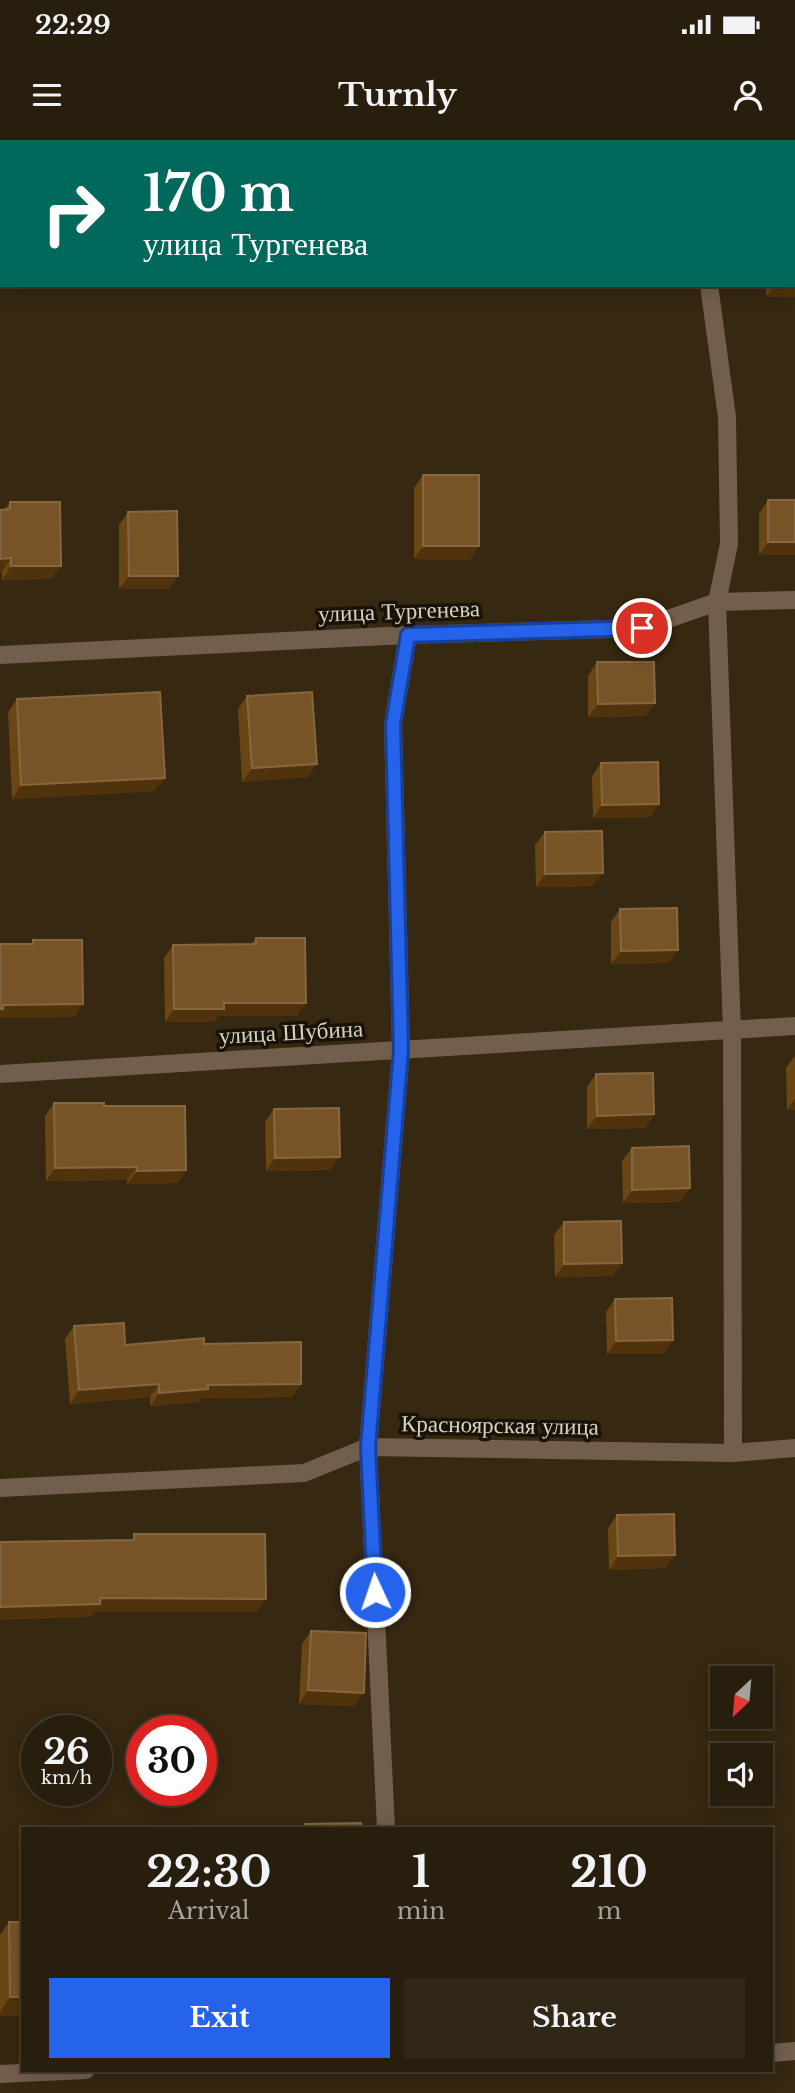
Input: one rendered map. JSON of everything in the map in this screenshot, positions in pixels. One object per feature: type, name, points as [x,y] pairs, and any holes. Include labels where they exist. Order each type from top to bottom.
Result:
[{"type":"street","points":[[709,287],[727,417],[729,544],[717,602],[732,1031],[733,1453]]},
{"type":"street","name":"улица Тургенева","points":[[0,654],[408,635],[642,628],[717,602],[795,600]]},
{"type":"street","points":[[386,1827],[368,1447],[401,1050],[393,724],[408,635]]},
{"type":"street","name":"улица Шубина","points":[[0,1074],[795,1026]]},
{"type":"street","name":"Красноярская улица","points":[[0,1488],[304,1473],[368,1447],[733,1453],[795,1448]]},
{"type":"street","points":[[773,2053],[795,2051]]},
{"type":"street","points":[[0,2074],[43,2072]]},
{"type":"building","points":[[423,475],[479,475],[479,546],[423,546]]},
{"type":"building","points":[[768,500],[795,500],[795,542],[768,542]]},
{"type":"building","points":[[10,502],[60,502],[61,566],[11,566],[11,558],[0,559],[0,510],[10,509]]},
{"type":"building","points":[[177,511],[178,576],[129,576],[128,512]]},
{"type":"building","points":[[597,662],[654,662],[655,703],[598,704]]},
{"type":"building","points":[[160,692],[165,778],[21,785],[17,699]]},
{"type":"building","points":[[312,692],[317,764],[252,768],[247,696]]},
{"type":"building","points":[[658,762],[659,804],[602,805],[601,763]]},
{"type":"building","points":[[602,831],[603,873],[545,874],[545,832]]},
{"type":"building","points":[[677,908],[678,950],[621,951],[620,909]]},
{"type":"building","points":[[256,938],[305,938],[306,1003],[224,1003],[224,1009],[174,1009],[173,945],[256,944]]},
{"type":"building","points":[[33,940],[82,940],[83,1004],[3,1005],[3,1009],[0,1009],[0,944],[33,944]]},
{"type":"building","points":[[653,1073],[654,1114],[597,1116],[596,1074]]},
{"type":"building","points":[[54,1103],[185,1106],[186,1170],[137,1171],[137,1167],[55,1168]]},
{"type":"building","points":[[339,1108],[340,1157],[275,1158],[274,1109]]},
{"type":"building","points":[[689,1146],[690,1188],[632,1190],[632,1148]]},
{"type":"building","points":[[621,1221],[622,1263],[564,1264],[564,1222]]},
{"type":"building","points":[[672,1298],[673,1340],[616,1341],[615,1299]]},
{"type":"building","points":[[124,1323],[125,1345],[204,1338],[204,1344],[301,1342],[301,1384],[208,1385],[208,1389],[159,1393],[159,1384],[79,1390],[74,1326]]},
{"type":"building","points":[[674,1514],[675,1555],[618,1556],[617,1515]]},
{"type":"building","points":[[134,1534],[265,1534],[266,1599],[100,1598],[100,1604],[0,1607],[0,1542],[134,1540]]},
{"type":"building","points":[[311,1631],[366,1633],[364,1693],[308,1690]]},
{"type":"building","points":[[361,1823],[361,1827],[305,1827],[305,1824]]},
{"type":"building","points":[[9,1922],[21,1922],[21,1997],[10,1997]]},
{"type":"route","points":[[375,1592],[368,1447],[401,1050],[393,724],[408,635],[642,628]]}]
